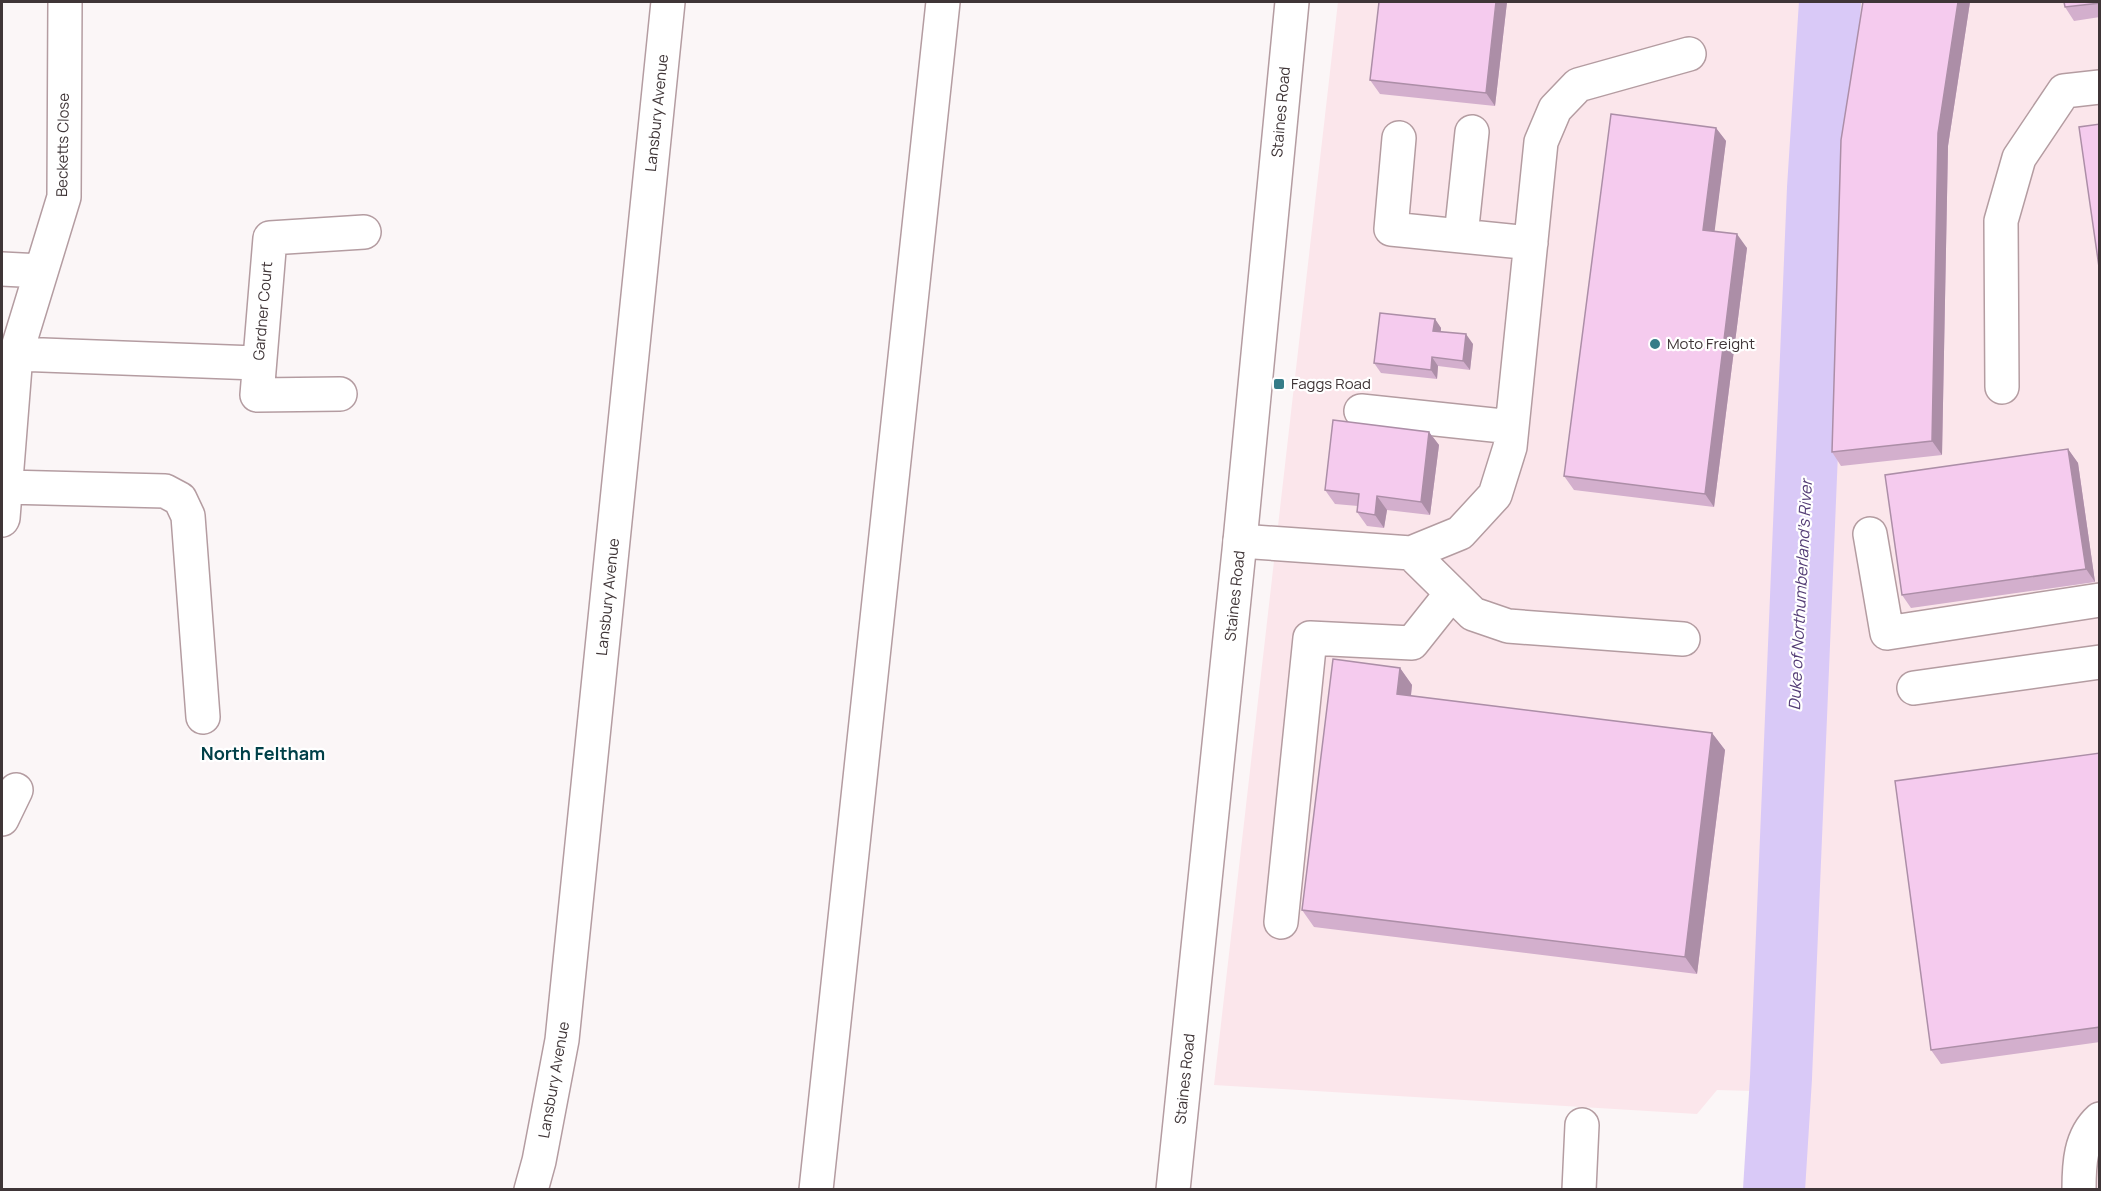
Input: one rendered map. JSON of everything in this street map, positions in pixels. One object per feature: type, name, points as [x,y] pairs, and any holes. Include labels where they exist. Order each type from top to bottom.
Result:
[{"type":"street","name":"Becketts Close","points":[[2,520],[16,354],[64,197],[64,2]]},
{"type":"street","name":"Lansbury Avenue","points":[[531,1190],[539,1161],[562,1040],[668,2]]},
{"type":"street","points":[[816,1190],[943,2]]},
{"type":"street","name":"Staines Road","points":[[1173,1190],[1240,541],[1292,2]]},
{"type":"street","points":[[1240,541],[1411,553],[1460,533],[1495,495],[1510,447],[1540,142],[1555,109],[1578,85],[1689,54]]},
{"type":"street","points":[[2002,387],[2001,221],[2019,158],[2064,91],[2100,87]]},
{"type":"street","points":[[1461,236],[1472,132]]},
{"type":"street","points":[[1399,138],[1391,229],[1531,243]]},
{"type":"street","name":"Gardner Court","points":[[339,394],[256,395],[270,238],[364,232]]},
{"type":"street","points":[[2,269],[42,271]]},
{"type":"street","points":[[16,354],[258,363]]},
{"type":"street","points":[[1360,411],[1512,427]]},
{"type":"street","points":[[6,488],[165,491],[180,499],[188,516],[203,717]]},
{"type":"street","points":[[1870,534],[1887,633],[2100,600]]},
{"type":"street","points":[[1411,553],[1473,614],[1508,626],[1683,639]]},
{"type":"street","points":[[1281,922],[1310,638],[1412,643],[1451,594]]},
{"type":"street","points":[[1914,688],[2100,662]]},
{"type":"street","points":[[2,819],[16,790]]},
{"type":"street","points":[[2079,1190],[2081,1149],[2093,1125],[2100,1119]]},
{"type":"street","points":[[1579,1190],[1582,1125]]},
{"type":"shaded area","points":[[1338,2],[1811,2],[1753,1091],[1717,1090],[1697,1114],[1214,1085]]},
{"type":"shaded area","points":[[1853,2],[2099,2],[2099,1189],[1795,1190],[1834,207]]},
{"type":"building","points":[[1379,2],[1496,2],[1486,93],[1370,80]]},
{"type":"building","points":[[1863,2],[1958,2],[1938,133],[1932,441],[1832,452],[1841,140]]},
{"type":"building","points":[[2064,2],[2100,2],[2100,3],[2065,7]]},
{"type":"building","points":[[1611,114],[1716,128],[1703,230],[1737,234],[1705,494],[1564,476]]},
{"type":"building","points":[[2100,124],[2100,274],[2079,127]]},
{"type":"building","points":[[1380,313],[1435,319],[1433,331],[1466,334],[1463,361],[1432,357],[1431,370],[1374,363]]},
{"type":"building","points":[[1333,420],[1429,432],[1421,502],[1377,496],[1375,515],[1357,512],[1359,494],[1325,490]]},
{"type":"building","points":[[2068,449],[2086,569],[1902,595],[1885,475]]},
{"type":"building","points":[[1333,659],[1400,668],[1397,694],[1712,733],[1685,957],[1302,910]]},
{"type":"building","points":[[2100,753],[2100,1027],[1931,1050],[1895,781]]},
{"type":"waterway","name":"Duke of Northumberland's River","points":[[1774,1190],[1781,1078],[1818,188],[1830,2]]},
{"type":"place","name":"Moto Freight","points":[[1655,344]]},
{"type":"place","name":"Faggs Road","points":[[1279,384]]},
{"type":"district","name":"North Feltham","points":[[263,754]]}]
